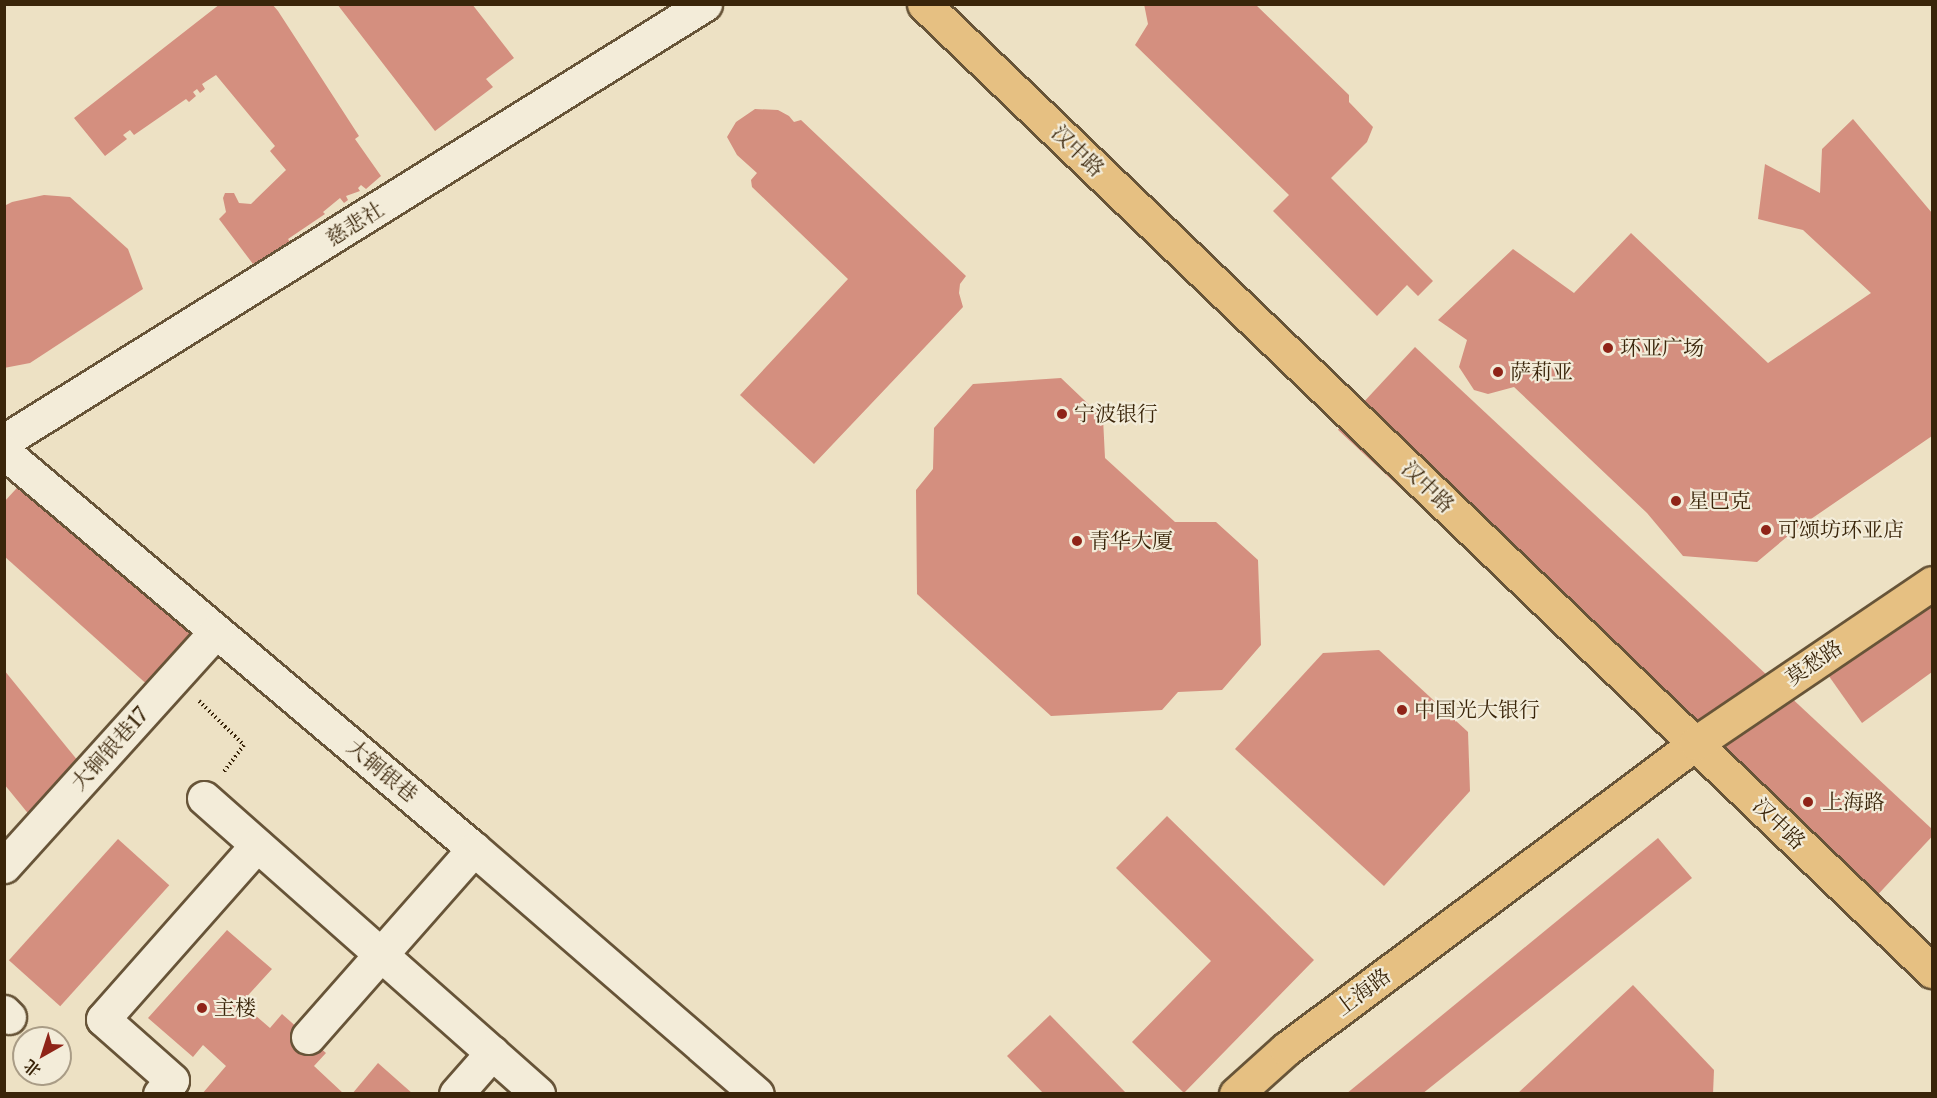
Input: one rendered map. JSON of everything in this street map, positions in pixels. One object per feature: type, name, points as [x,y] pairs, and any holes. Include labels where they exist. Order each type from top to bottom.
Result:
[{"type":"main road","name":"汉中路","points":[[937,7],[1932,970]]},
{"type":"main road","name":"莫愁路","points":[[1696,743],[1932,584]]},
{"type":"main road","name":"上海路","points":[[1236,1094],[1286,1049],[1696,743]]},
{"type":"street","name":"慈悲社","points":[[4,441],[705,4]]},
{"type":"street","name":"大锏银巷","points":[[4,452],[474,849],[757,1094]]},
{"type":"street","name":"大锏银巷17","points":[[4,866],[216,631]]},
{"type":"street","points":[[204,798],[538,1094]]},
{"type":"street","points":[[160,1094],[172,1080],[103,1019],[257,845]]},
{"type":"street","points":[[308,1037],[474,849]]},
{"type":"street","points":[[456,1094],[492,1053]]},
{"type":"path","points":[[175,678],[244,745],[204,798]]},
{"type":"building","points":[[220,4],[272,4],[359,136],[355,139],[381,176],[366,189],[361,185],[358,188],[360,191],[346,196],[348,200],[344,203],[340,198],[323,212],[325,214],[288,239],[291,243],[253,264],[219,219],[226,212],[223,198],[225,193],[234,193],[239,203],[251,204],[286,170],[270,151],[275,146],[216,75],[202,84],[205,89],[200,93],[197,89],[193,92],[196,96],[189,102],[186,99],[134,135],[130,130],[123,135],[127,139],[105,156],[74,118]]},
{"type":"building","points":[[337,4],[472,4],[514,58],[486,79],[493,87],[435,131]]},
{"type":"building","points":[[1144,4],[1255,4],[1349,95],[1349,102],[1373,127],[1367,142],[1331,178],[1433,281],[1418,296],[1407,285],[1377,316],[1273,211],[1289,195],[1135,45],[1148,24]]},
{"type":"building","points":[[755,109],[778,110],[794,122],[801,120],[966,276],[960,284],[959,293],[963,307],[814,464],[740,395],[848,279],[752,187],[751,180],[757,173],[737,155],[727,137],[736,122]]},
{"type":"building","name":"环亚广场","points":[[1853,119],[1932,213],[1932,436],[1795,530],[1757,562],[1683,556],[1647,513],[1514,387],[1488,394],[1474,390],[1459,367],[1467,340],[1438,320],[1513,249],[1574,293],[1631,233],[1768,363],[1871,293],[1803,230],[1758,219],[1765,164],[1820,193],[1822,149]]},
{"type":"building","points":[[44,195],[70,197],[128,249],[143,289],[30,363],[4,368],[4,206]]},
{"type":"building","points":[[1415,347],[1932,829],[1932,837],[1859,915],[1338,430]]},
{"type":"building","name":"青华大厦","points":[[1061,378],[1103,418],[1105,458],[1175,522],[1216,522],[1258,560],[1261,645],[1222,690],[1178,692],[1162,710],[1051,716],[917,594],[916,490],[933,469],[934,428],[973,384]]},
{"type":"building","points":[[27,477],[200,634],[151,688],[4,556],[4,502]]},
{"type":"building","points":[[1932,596],[1932,672],[1862,723],[1826,672]]},
{"type":"building","points":[[1379,650],[1468,732],[1470,791],[1384,886],[1235,749],[1323,653]]},
{"type":"building","points":[[4,670],[87,772],[31,817],[4,784]]},
{"type":"building","points":[[1167,816],[1314,960],[1184,1093],[1132,1042],[1211,961],[1116,868]]},
{"type":"building","points":[[1658,838],[1692,878],[1422,1094],[1346,1094]]},
{"type":"building","points":[[118,839],[169,885],[60,1006],[9,960]]},
{"type":"building","name":"主楼","points":[[227,930],[272,969],[241,1003],[270,1028],[282,1014],[326,1053],[314,1066],[344,1094],[202,1094],[226,1066],[203,1045],[193,1057],[148,1018]]},
{"type":"building","points":[[1633,985],[1714,1070],[1713,1094],[1517,1094]]},
{"type":"building","points":[[1050,1015],[1127,1094],[1044,1094],[1007,1056]]},
{"type":"building","points":[[378,1063],[413,1094],[352,1094]]},
{"type":"place","name":"环亚广场","points":[[1608,348]]},
{"type":"place","name":"萨莉亚","points":[[1498,372]]},
{"type":"place","name":"宁波银行","points":[[1062,414]]},
{"type":"place","name":"星巴克","points":[[1676,501]]},
{"type":"place","name":"可颂坊环亚店","points":[[1766,530]]},
{"type":"place","name":"青华大厦","points":[[1077,541]]},
{"type":"place","name":"中国光大银行","points":[[1402,710]]},
{"type":"place","name":"上海路","points":[[1808,802]]},
{"type":"place","name":"主楼","points":[[202,1008]]}]
